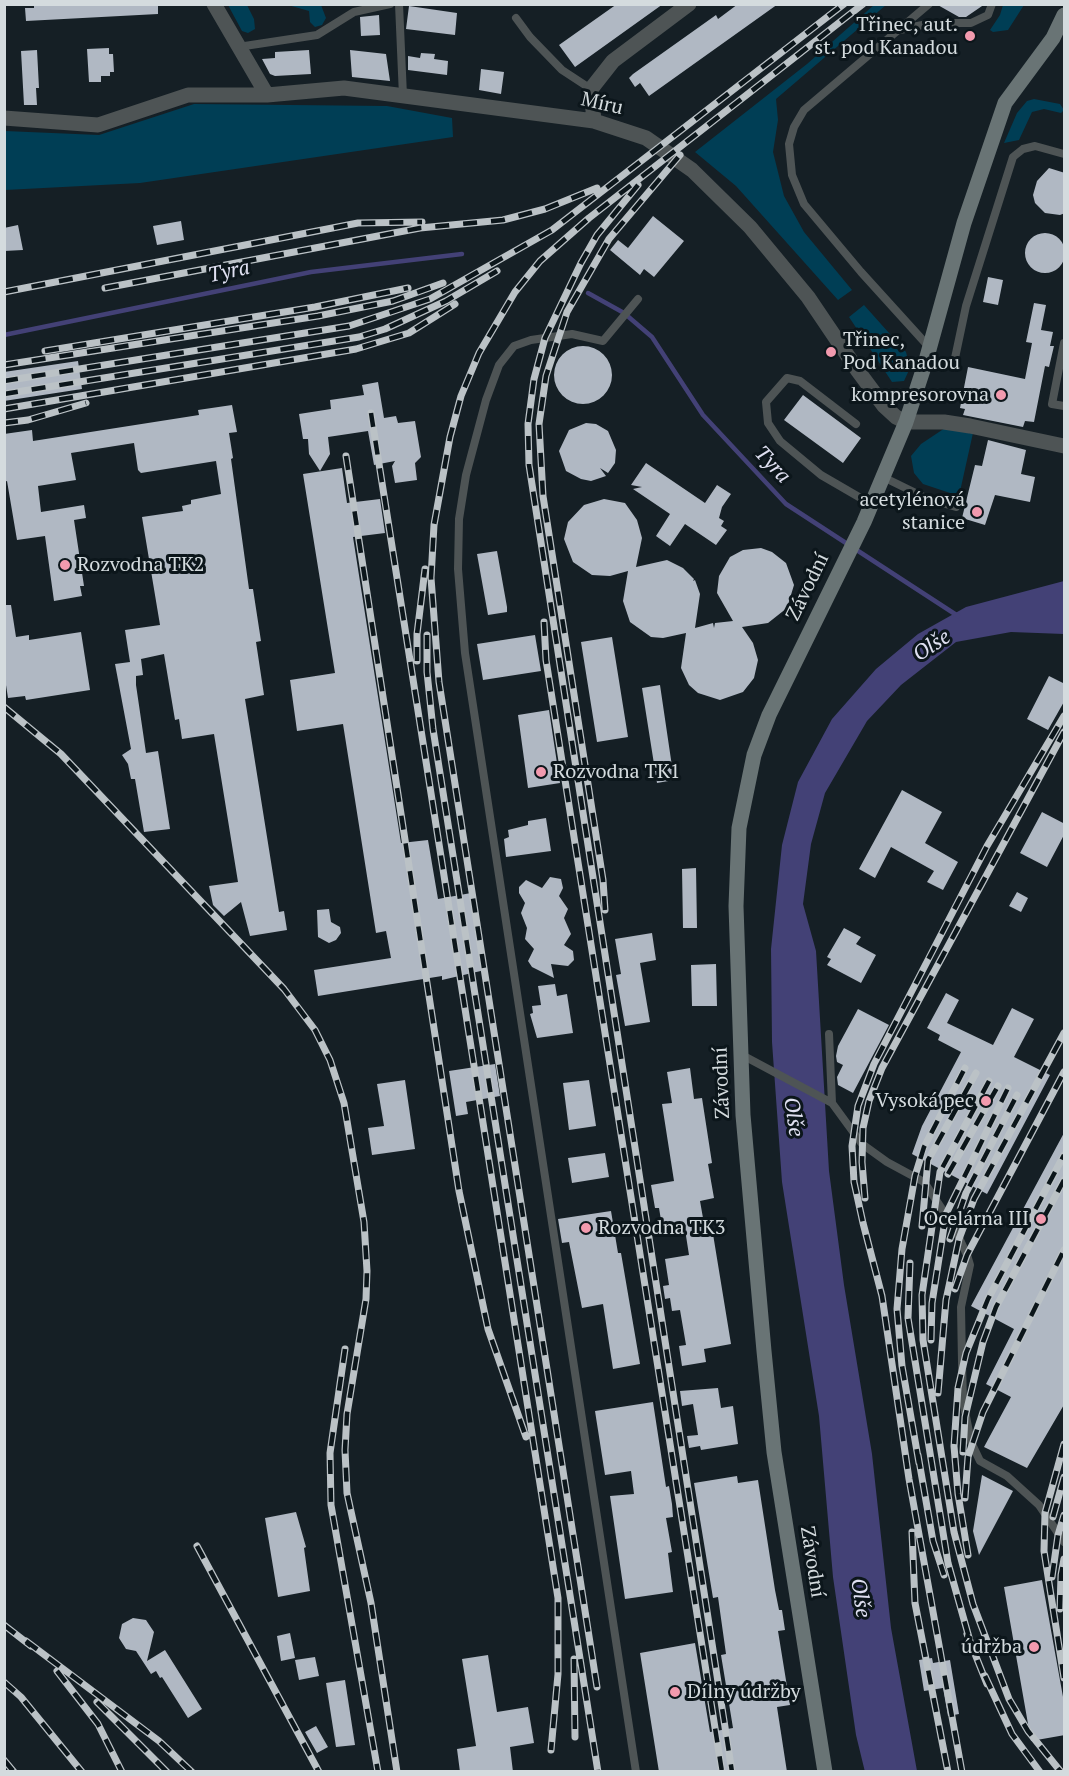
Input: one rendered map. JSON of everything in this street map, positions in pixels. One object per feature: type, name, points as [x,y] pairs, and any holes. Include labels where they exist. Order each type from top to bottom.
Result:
[{"type":"street","points":[[214,4],[267,95]]},
{"type":"street","points":[[594,121],[591,89],[613,61],[689,4]]},
{"type":"street","name":"Závodní","points":[[825,1772],[774,1452],[743,1114],[748,1059],[736,906],[739,828],[754,754],[769,715],[864,522],[906,422],[964,223],[1005,103],[1059,34],[1065,15]]},
{"type":"street","name":"Míru","points":[[4,118],[98,125],[188,95],[267,95],[344,88],[594,121],[646,138],[692,170],[750,227],[808,297],[884,406],[906,422]]},
{"type":"street","points":[[906,422],[944,422],[1065,446]]},
{"type":"lane","points":[[238,47],[317,34],[355,8],[390,4]]},
{"type":"lane","points":[[399,4],[403,96]]},
{"type":"lane","points":[[929,4],[804,110],[794,127],[789,144],[792,175],[804,204],[861,272],[929,347]]},
{"type":"lane","points":[[896,31],[931,23],[971,23],[988,15],[992,4]]},
{"type":"lane","points":[[516,18],[530,37],[562,70],[591,89]]},
{"type":"lane","points":[[955,358],[966,306],[1013,158],[1023,149],[1035,146],[1065,154]]},
{"type":"lane","points":[[636,1772],[465,653],[458,568],[459,519],[466,475],[486,400],[499,365],[514,346],[531,340],[572,334],[603,341],[638,299]]},
{"type":"lane","points":[[1065,343],[1052,404],[1065,406]]},
{"type":"lane","points":[[856,424],[800,381],[787,378],[766,402],[768,423],[780,441],[820,475],[871,504]]},
{"type":"lane","points":[[883,477],[928,499],[956,507]]},
{"type":"lane","points":[[829,1034],[832,1103]]},
{"type":"lane","points":[[748,1059],[832,1103],[862,1144],[887,1162],[924,1182],[954,1227],[970,1265],[961,1307],[963,1401],[971,1442],[980,1461],[1007,1476],[1039,1505],[1065,1542]]},
{"type":"shaded area","points":[[228,5],[247,5],[254,19],[255,29],[248,33],[242,31]]},
{"type":"shaded area","points":[[288,5],[321,5],[326,18],[322,25],[315,27],[310,22],[309,11]]},
{"type":"shaded area","points":[[874,5],[886,5],[776,99],[778,120],[773,152],[784,196],[804,232],[852,290],[838,300],[736,186],[695,152],[807,64]]},
{"type":"shaded area","points":[[1003,5],[1024,5],[1008,30],[993,32],[990,30],[1000,15]]},
{"type":"shaded area","points":[[1034,99],[1060,104],[1064,110],[1061,113],[1044,109],[1032,112],[1019,140],[1004,143],[1017,113],[1027,101]]},
{"type":"shaded area","points":[[194,104],[387,106],[452,118],[453,137],[140,183],[5,190],[5,131],[99,135]]},
{"type":"shaded area","points":[[864,305],[906,352],[910,368],[904,381],[892,382],[849,317]]},
{"type":"shaded area","points":[[945,428],[973,433],[959,496],[923,484],[914,473],[911,456],[921,444]]},
{"type":"water","name":"Olše","points":[[1064,581],[1064,634],[1011,632],[956,642],[901,685],[867,721],[825,793],[811,844],[803,904],[816,951],[829,1171],[844,1285],[872,1454],[891,1628],[917,1771],[865,1772],[856,1735],[833,1577],[819,1416],[782,1182],[772,1042],[771,949],[782,845],[798,782],[832,719],[876,669],[918,634],[966,607]]},
{"type":"building","points":[[34,4],[158,4],[158,14],[26,21],[25,8],[34,8]]},
{"type":"building","points":[[617,4],[663,4],[575,67],[559,45]]},
{"type":"building","points":[[738,4],[778,4],[649,96],[640,83],[635,87],[629,78],[633,74],[716,15],[718,19]]},
{"type":"building","points":[[936,4],[985,4],[966,17],[959,17]]},
{"type":"building","points":[[409,6],[457,13],[455,35],[406,29]]},
{"type":"building","points":[[379,15],[380,35],[361,36],[360,17]]},
{"type":"building","points":[[109,48],[109,54],[113,54],[114,72],[110,72],[110,76],[101,76],[101,82],[89,82],[87,49]]},
{"type":"building","points":[[37,50],[39,88],[36,88],[37,105],[24,105],[21,51]]},
{"type":"building","points":[[309,50],[311,74],[275,76],[270,74],[262,59],[275,58],[275,52]]},
{"type":"building","points":[[350,50],[386,54],[390,81],[352,77]]},
{"type":"building","points":[[421,53],[435,54],[434,59],[448,61],[447,75],[408,70],[408,56],[420,58]]},
{"type":"building","points":[[481,69],[504,72],[501,94],[479,90]]},
{"type":"building","points":[[1049,168],[1065,173],[1065,213],[1060,215],[1045,213],[1035,203],[1033,195],[1037,181]]},
{"type":"building","points":[[653,216],[684,241],[654,277],[644,269],[640,275],[610,250],[618,240],[628,248]]},
{"type":"building","points":[[181,221],[184,240],[157,245],[153,226]]},
{"type":"building","points":[[18,225],[23,250],[4,251],[4,228]]},
{"type":"building","points":[[1045,233],[1059,239],[1065,253],[1059,267],[1045,273],[1031,267],[1025,253],[1031,239]]},
{"type":"building","points":[[988,277],[1003,280],[998,305],[983,302]]},
{"type":"building","name":"kompresorovna","points":[[1034,303],[1046,305],[1041,330],[1053,332],[1050,346],[1054,346],[1049,367],[1045,366],[1034,422],[1025,421],[1023,427],[963,415],[965,409],[960,408],[968,367],[1025,379],[1032,343],[1026,342]]},
{"type":"building","points":[[577,346],[589,346],[604,354],[612,369],[612,381],[604,396],[589,404],[577,404],[562,396],[554,381],[554,369],[562,354]]},
{"type":"building","points":[[78,361],[82,389],[4,401],[4,372]]},
{"type":"building","points":[[378,382],[384,418],[396,416],[398,423],[415,421],[421,457],[415,463],[417,480],[395,483],[392,466],[395,461],[374,465],[368,431],[328,437],[330,454],[320,471],[309,454],[308,439],[303,439],[299,414],[331,409],[330,400],[364,395],[362,385]]},
{"type":"building","points":[[803,395],[861,438],[843,463],[784,420]]},
{"type":"building","points":[[232,405],[237,432],[229,433],[233,458],[231,459],[249,589],[253,589],[261,641],[256,642],[264,695],[245,699],[279,912],[284,911],[287,930],[250,936],[241,902],[224,916],[213,905],[209,886],[238,882],[214,734],[182,739],[179,719],[175,720],[164,654],[141,659],[143,675],[136,676],[136,685],[146,753],[158,751],[170,829],[144,832],[135,779],[131,779],[128,764],[122,755],[131,749],[115,664],[130,662],[125,630],[160,625],[142,517],[183,511],[182,506],[191,504],[191,500],[221,494],[216,461],[141,473],[138,470],[134,443],[71,453],[76,480],[38,486],[41,512],[84,505],[86,518],[74,520],[84,586],[80,586],[82,596],[54,601],[45,536],[17,540],[7,481],[4,482],[4,434],[32,430],[33,441],[199,415],[198,410]]},
{"type":"building","points":[[586,423],[596,424],[608,431],[616,450],[615,463],[608,473],[600,468],[606,476],[591,481],[581,479],[566,471],[559,451],[569,430]]},
{"type":"building","points":[[988,440],[1026,450],[1021,474],[1035,477],[1030,502],[995,495],[985,525],[962,518],[975,465],[982,466]]},
{"type":"building","points":[[646,463],[705,503],[717,485],[731,494],[722,507],[719,518],[724,521],[721,526],[727,530],[716,545],[685,524],[670,546],[656,536],[670,514],[633,489],[642,487],[631,485]]},
{"type":"building","points":[[342,468],[347,503],[380,499],[385,533],[353,537],[401,843],[428,840],[438,899],[471,893],[485,970],[442,980],[442,976],[318,996],[314,970],[391,958],[386,931],[376,933],[343,724],[297,731],[290,680],[335,673],[303,474]]},
{"type":"building","points":[[604,499],[625,503],[637,520],[642,538],[636,567],[667,560],[683,568],[694,579],[693,581],[695,580],[700,594],[695,628],[713,623],[714,628],[715,623],[733,621],[717,593],[719,576],[730,557],[743,550],[761,548],[772,552],[786,563],[794,585],[787,608],[768,623],[742,627],[753,643],[758,660],[754,678],[743,692],[720,700],[698,693],[689,685],[681,668],[686,633],[663,638],[651,637],[630,622],[623,601],[628,571],[610,576],[592,575],[573,562],[564,539],[568,522],[584,505]]},
{"type":"building","points":[[497,551],[507,612],[488,615],[477,554]]},
{"type":"building","points":[[4,605],[11,605],[16,637],[29,635],[29,640],[81,632],[90,690],[26,700],[25,696],[8,698],[4,672]]},
{"type":"building","points":[[535,635],[541,671],[483,680],[477,644]]},
{"type":"building","points":[[612,637],[628,737],[597,742],[581,642]]},
{"type":"building","points":[[1049,676],[1065,684],[1065,700],[1048,730],[1027,719]]},
{"type":"building","points":[[660,685],[674,780],[657,783],[642,688]]},
{"type":"building","points":[[549,710],[560,783],[528,788],[518,715]]},
{"type":"building","points":[[902,790],[942,812],[925,843],[958,862],[943,890],[927,882],[934,871],[891,847],[875,878],[859,869]]},
{"type":"building","points":[[1042,812],[1065,824],[1065,833],[1047,867],[1020,853]]},
{"type":"building","points":[[546,818],[551,851],[506,857],[504,839],[509,837],[508,830],[528,825],[528,821]]},
{"type":"building","points":[[696,868],[697,928],[683,928],[682,869]]},
{"type":"building","points":[[550,877],[561,879],[563,888],[559,896],[568,909],[564,918],[571,934],[564,945],[573,951],[574,960],[568,966],[551,964],[554,978],[532,967],[528,961],[534,949],[525,939],[527,928],[521,913],[525,903],[519,893],[519,887],[526,880],[542,888]]},
{"type":"building","points":[[1017,892],[1028,898],[1021,912],[1009,906]]},
{"type":"building","points":[[329,909],[331,922],[340,927],[341,933],[336,940],[329,943],[318,937],[317,910]]},
{"type":"building","points":[[844,928],[861,937],[856,944],[876,955],[861,983],[827,965],[831,959],[827,957]]},
{"type":"building","points":[[652,933],[656,960],[640,963],[650,1022],[625,1026],[616,975],[621,974],[615,939]]},
{"type":"building","points":[[716,964],[717,1006],[692,1006],[691,965]]},
{"type":"building","points":[[555,984],[557,996],[567,994],[573,1033],[537,1038],[530,1014],[533,1013],[532,1006],[541,1005],[538,986]]},
{"type":"building","name":"Vysoká pec","points":[[946,993],[959,1000],[947,1023],[993,1045],[1012,1008],[1034,1019],[1014,1057],[1050,1075],[987,1194],[912,1154],[922,1126],[961,1052],[938,1040],[940,1035],[927,1028]]},
{"type":"building","points":[[858,1009],[889,1025],[853,1093],[838,1085],[837,1077],[843,1065],[837,1062],[836,1056],[838,1046]]},
{"type":"building","points":[[495,1064],[500,1096],[466,1102],[468,1114],[456,1116],[449,1071]]},
{"type":"building","points":[[690,1068],[694,1099],[702,1098],[712,1163],[708,1164],[714,1198],[700,1201],[706,1235],[713,1234],[731,1344],[704,1349],[706,1362],[682,1366],[679,1346],[686,1345],[680,1310],[672,1311],[670,1298],[665,1299],[663,1286],[669,1285],[665,1259],[689,1255],[684,1223],[662,1226],[659,1208],[655,1208],[651,1185],[674,1181],[662,1104],[672,1103],[667,1072]]},
{"type":"building","points":[[405,1080],[415,1149],[372,1155],[368,1128],[384,1126],[377,1084]]},
{"type":"building","points":[[589,1080],[596,1126],[569,1130],[563,1083]]},
{"type":"building","name":"Ocelárna III","points":[[1065,1131],[1065,1403],[1027,1468],[984,1447],[1011,1397],[986,1384],[1014,1329],[971,1306]]},
{"type":"building","points":[[605,1153],[609,1177],[572,1183],[568,1158]]},
{"type":"building","points":[[611,1211],[618,1253],[621,1253],[640,1364],[613,1369],[603,1304],[582,1308],[569,1242],[562,1243],[558,1219]]},
{"type":"building","points":[[718,1388],[721,1408],[733,1406],[738,1444],[701,1450],[700,1446],[689,1448],[687,1436],[698,1435],[693,1404],[682,1406],[680,1391]]},
{"type":"building","points":[[653,1402],[666,1487],[669,1486],[672,1504],[673,1517],[666,1518],[672,1552],[668,1553],[673,1592],[625,1599],[610,1496],[634,1494],[631,1471],[605,1475],[595,1411]]},
{"type":"building","points":[[982,1475],[1013,1491],[979,1555],[973,1531]]},
{"type":"building","points":[[737,1476],[738,1483],[758,1480],[775,1590],[779,1610],[782,1610],[785,1630],[778,1631],[790,1705],[777,1707],[787,1772],[659,1772],[640,1653],[695,1643],[710,1732],[733,1728],[721,1655],[726,1654],[718,1597],[713,1598],[694,1483]]},
{"type":"building","points":[[296,1512],[306,1547],[304,1548],[310,1591],[278,1597],[265,1518]]},
{"type":"building","name":"údržba","points":[[1042,1580],[1065,1708],[1065,1735],[1031,1741],[1004,1587]]},
{"type":"building","points":[[133,1618],[146,1620],[154,1632],[147,1661],[165,1650],[202,1709],[188,1718],[162,1677],[160,1678],[156,1671],[151,1674],[136,1651],[126,1649],[119,1638],[122,1624]]},
{"type":"building","points":[[290,1633],[295,1658],[281,1661],[277,1636]]},
{"type":"building","points":[[488,1655],[497,1712],[528,1707],[534,1743],[510,1747],[513,1772],[460,1772],[457,1749],[476,1746],[462,1659]]},
{"type":"building","points":[[315,1657],[319,1676],[299,1680],[295,1660]]},
{"type":"building","points":[[932,1658],[933,1663],[950,1660],[959,1714],[948,1716],[943,1688],[924,1691],[919,1660]]},
{"type":"building","points":[[345,1680],[355,1745],[336,1747],[326,1683]]},
{"type":"building","points":[[316,1726],[328,1747],[317,1753],[305,1732]]},
{"type":"waterway","name":"Tyra","points":[[4,335],[311,272],[462,254]]},
{"type":"waterway","name":"Tyra","points":[[588,293],[624,313],[652,337],[703,415],[786,504],[958,616]]},
{"type":"railway","points":[[4,381],[349,326],[430,299],[552,230],[844,4]]},
{"type":"railway","points":[[597,1687],[439,682],[431,578],[434,525],[450,437],[461,396],[479,353],[515,292],[540,261],[589,218],[863,4]]},
{"type":"railway","points":[[605,910],[603,880],[543,496],[539,424],[546,376],[567,312],[609,239],[680,155]]},
{"type":"railway","points":[[638,185],[597,235],[545,338],[534,379],[528,424],[529,465],[732,1772]]},
{"type":"railway","points":[[105,288],[420,228],[503,220],[545,209],[597,188]]},
{"type":"railway","points":[[4,292],[358,223],[422,222]]},
{"type":"railway","points":[[4,394],[359,337],[385,329],[446,301],[497,271]]},
{"type":"railway","points":[[4,365],[318,316],[393,301],[443,283]]},
{"type":"railway","points":[[45,351],[315,307],[408,288]]},
{"type":"railway","points":[[4,409],[356,349],[409,333],[455,304]]},
{"type":"railway","points":[[4,423],[28,420],[86,403]]},
{"type":"railway","points":[[371,413],[558,1598],[558,1674],[551,1750]]},
{"type":"railway","points":[[346,456],[459,1191],[488,1329],[526,1437]]},
{"type":"railway","points":[[417,661],[417,634],[425,569]]},
{"type":"railway","points":[[544,622],[546,660],[722,1772]]},
{"type":"railway","points":[[427,635],[427,672],[433,729],[598,1772]]},
{"type":"railway","points":[[4,707],[61,754],[284,989],[315,1030],[330,1060],[344,1103],[364,1222],[367,1271],[366,1299],[347,1414],[345,1450],[347,1493],[371,1603],[397,1772]]},
{"type":"railway","points":[[962,1772],[909,1479],[882,1296],[854,1182],[852,1146],[858,1106],[874,1064],[987,846],[1064,716]]},
{"type":"railway","points":[[865,1198],[862,1162],[863,1128],[869,1101],[882,1068],[1064,732]]},
{"type":"railway","points":[[938,1393],[946,1300],[959,1239],[974,1199],[1064,1033]]},
{"type":"railway","points":[[919,1463],[902,1366],[897,1309],[902,1249],[915,1176],[924,1147],[965,1068]]},
{"type":"railway","points":[[955,1289],[967,1255],[1064,1072]]},
{"type":"railway","points":[[922,1226],[928,1160],[976,1073]]},
{"type":"railway","points":[[989,1081],[940,1172],[922,1295],[923,1340],[954,1532],[973,1604],[1009,1699],[1028,1731],[1061,1772]]},
{"type":"railway","points":[[948,1174],[998,1086]]},
{"type":"railway","points":[[931,1340],[932,1303],[946,1214],[1008,1088]]},
{"type":"railway","points":[[950,1239],[966,1193],[1017,1095]]},
{"type":"railway","points":[[968,1555],[958,1494],[954,1446],[958,1388],[966,1353],[988,1299],[1064,1155]]},
{"type":"railway","points":[[963,1452],[965,1417],[983,1342],[996,1307],[1064,1180]]},
{"type":"railway","points":[[965,1498],[968,1457],[983,1412],[1064,1250]]},
{"type":"railway","points":[[910,1263],[908,1318],[948,1563],[970,1641]]},
{"type":"railway","points":[[345,1349],[330,1453],[331,1505],[378,1772]]},
{"type":"railway","points":[[1064,1444],[1045,1513],[1044,1551],[1064,1678]]},
{"type":"railway","points":[[918,1455],[933,1541],[944,1575]]},
{"type":"railway","points":[[1053,1517],[1064,1477]]},
{"type":"railway","points":[[1052,1577],[1058,1535],[1064,1515]]},
{"type":"railway","points":[[912,1532],[915,1603],[948,1772]]},
{"type":"railway","points":[[197,1546],[319,1772]]},
{"type":"railway","points":[[1060,1609],[1064,1559]]},
{"type":"railway","points":[[4,1625],[31,1646]]},
{"type":"railway","points":[[967,1634],[987,1684]]},
{"type":"railway","points":[[26,1641],[159,1741],[192,1772]]},
{"type":"railway","points":[[574,1659],[575,1737]]},
{"type":"railway","points":[[57,1671],[98,1724],[122,1772]]},
{"type":"railway","points":[[985,1676],[1012,1734],[1040,1772]]},
{"type":"railway","points":[[4,1682],[21,1697],[82,1772]]},
{"type":"railway","points":[[97,1702],[167,1772]]},
{"type":"railway","points":[[4,1760],[14,1772]]},
{"type":"place","name":"Třinec, aut. st. pod Kanadou","points":[[970,36]]},
{"type":"place","name":"Třinec, Pod Kanadou","points":[[831,352]]},
{"type":"place","name":"kompresorovna","points":[[1001,395]]},
{"type":"place","name":"acetylénová stanice","points":[[977,512]]},
{"type":"place","name":"Rozvodna TK2","points":[[65,565]]},
{"type":"place","name":"Rozvodna TK1","points":[[541,772]]},
{"type":"place","name":"Vysoká pec","points":[[986,1101]]},
{"type":"place","name":"Ocelárna III","points":[[1041,1219]]},
{"type":"place","name":"Rozvodna TK3","points":[[586,1228]]},
{"type":"place","name":"údržba","points":[[1034,1647]]},
{"type":"place","name":"Dílny údržby","points":[[675,1692]]}]
